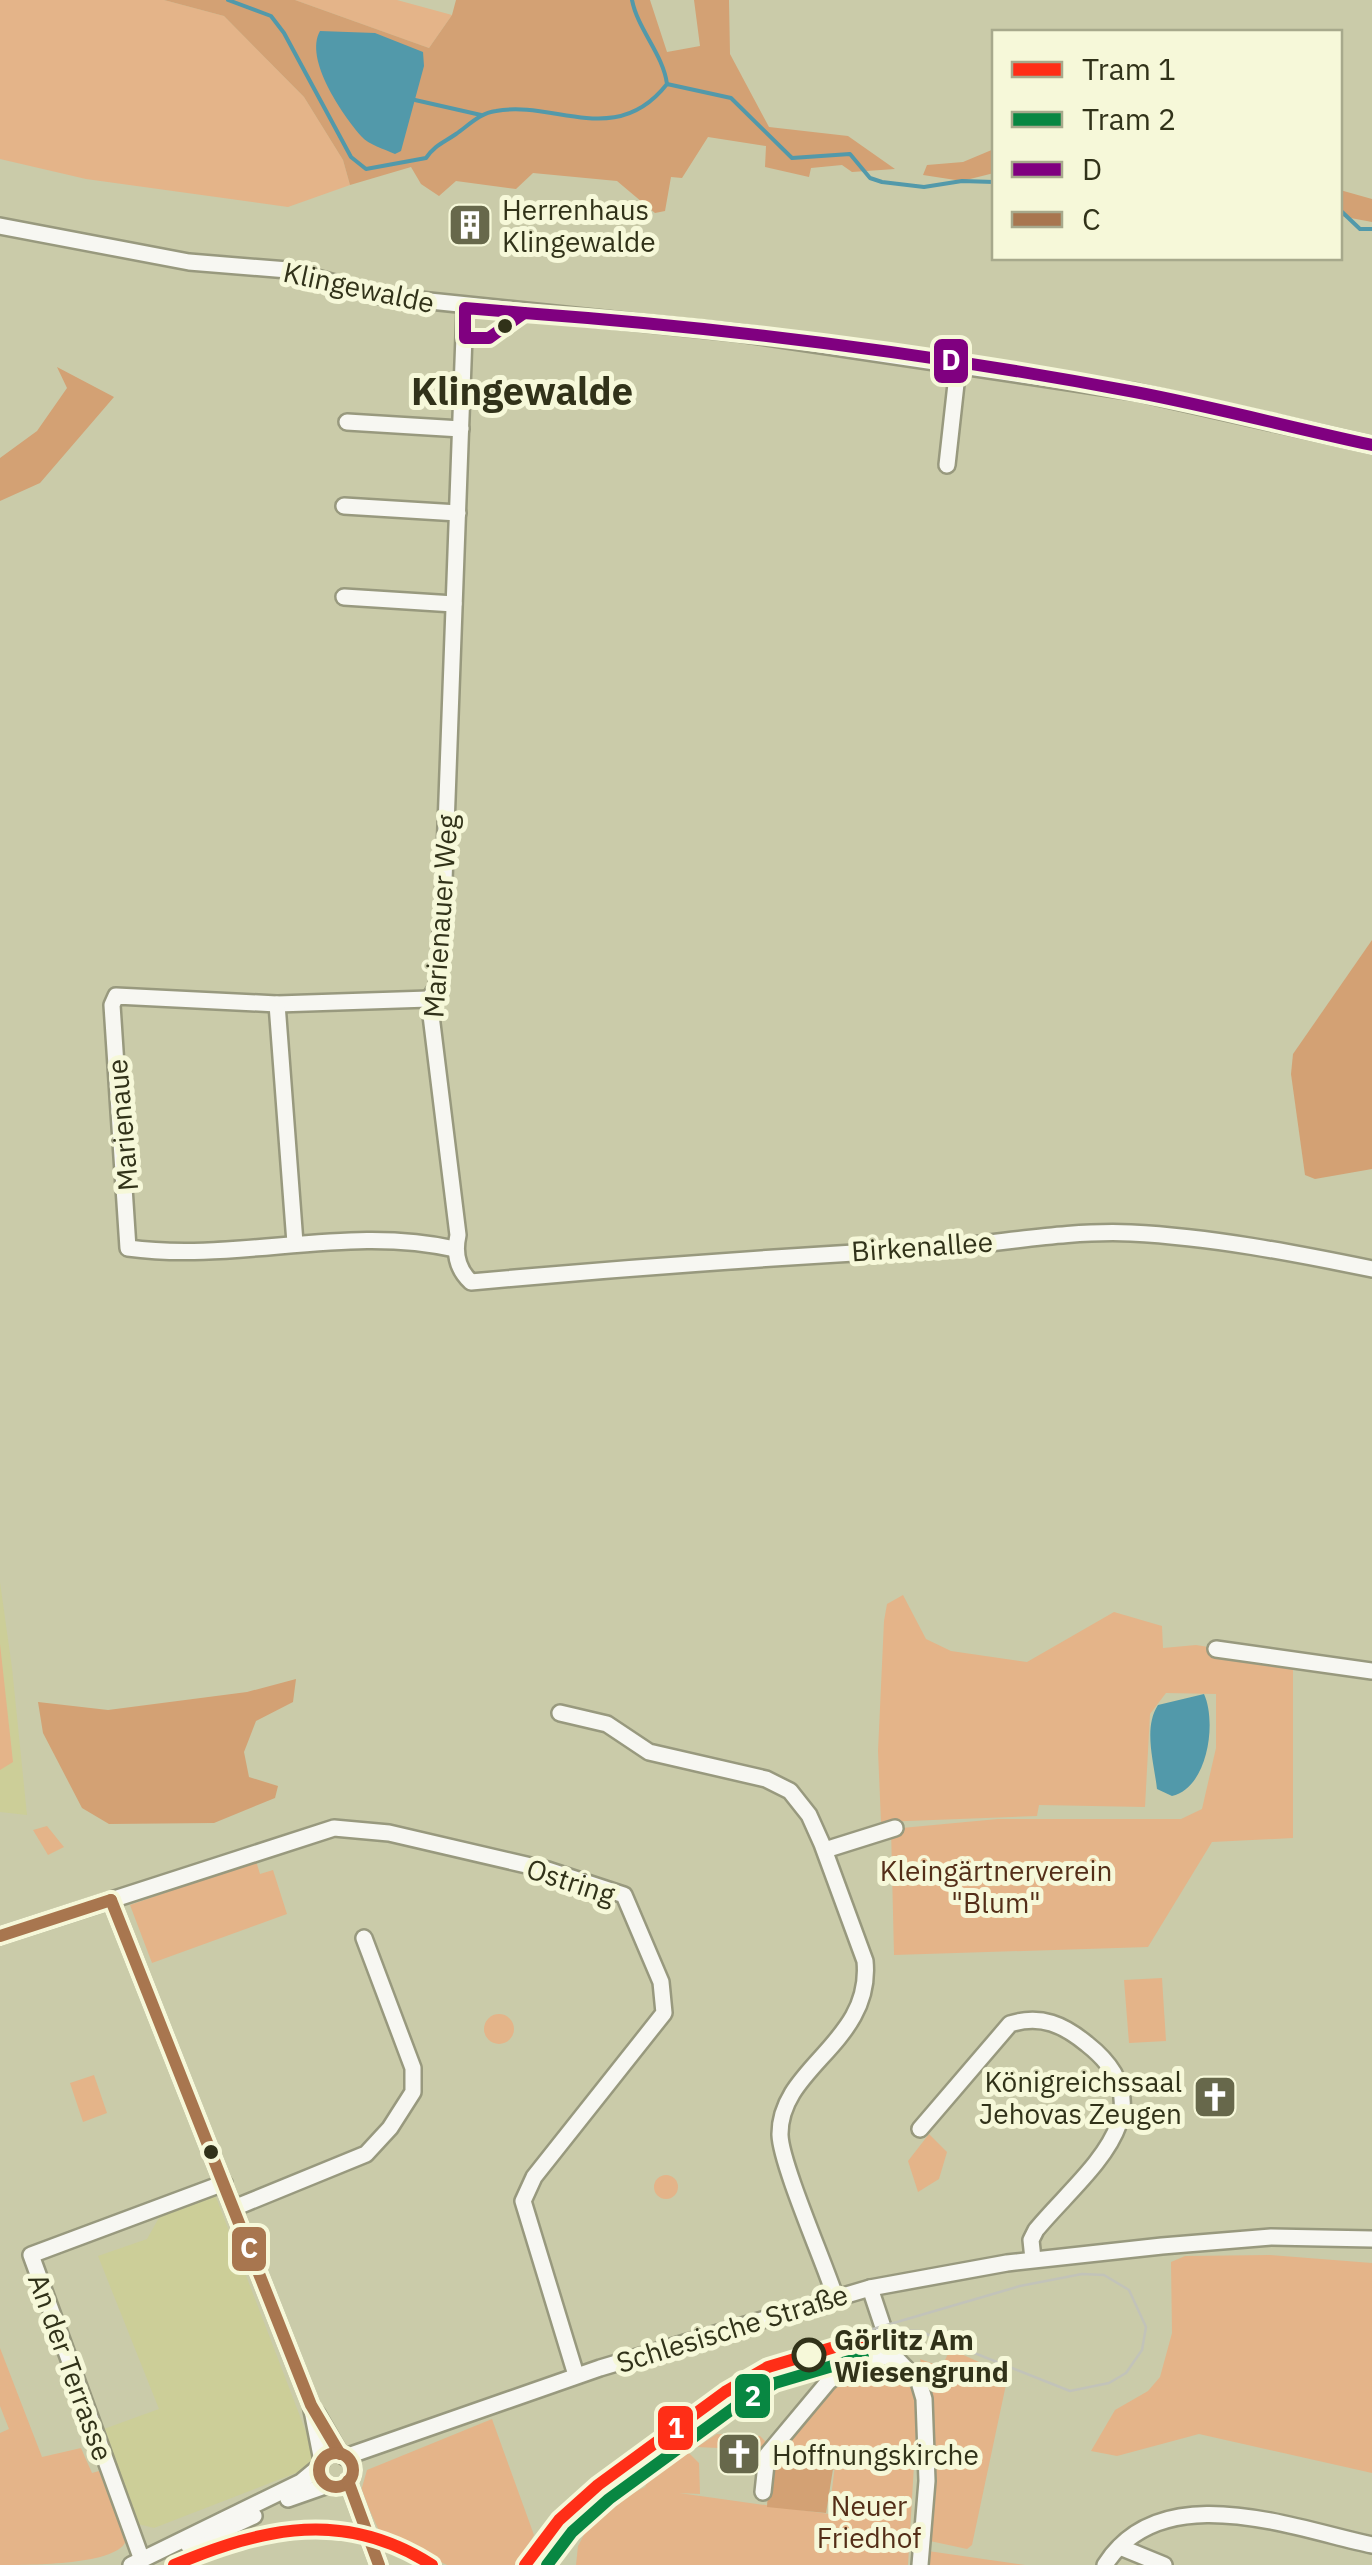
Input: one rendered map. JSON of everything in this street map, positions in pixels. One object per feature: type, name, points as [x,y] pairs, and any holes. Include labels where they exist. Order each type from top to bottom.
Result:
[{"type":"street","name":"Klingewalde","points":[[0,226],[189,262],[288,270],[381,296],[465,308],[722,331],[1136,392],[1372,445]]},
{"type":"street","name":"Marienauer Weg","points":[[465,308],[443,908],[437,987],[429,999],[458,1234],[455,1249],[462,1273],[470,1282]]},
{"type":"street","points":[[946,465],[958,366]]},
{"type":"street","points":[[347,422],[462,430]]},
{"type":"street","points":[[344,506],[458,513]]},
{"type":"street","points":[[344,596],[454,604]]},
{"type":"street","name":"Marienaue","points":[[429,999],[277,1004],[122,994],[113,1001],[128,1248],[172,1254],[405,1238],[455,1249]]},
{"type":"street","points":[[277,1004],[295,1243]]},
{"type":"street","name":"Birkenallee","points":[[470,1282],[722,1264],[794,1253],[929,1248],[1084,1232],[1153,1236],[1372,1270]]},
{"type":"street","points":[[1216,1648],[1372,1671]]},
{"type":"street","points":[[560,1713],[607,1724],[649,1752],[779,1784],[801,1802],[824,1850],[865,1961],[867,1986],[858,2012],[790,2099],[780,2134],[835,2296]]},
{"type":"street","name":"Ostring","points":[[111,1900],[314,1832],[350,1827],[548,1870],[624,1895],[662,1982],[664,2014],[534,2178],[524,2202],[576,2376]]},
{"type":"street","points":[[824,1850],[895,1828]]},
{"type":"street","points":[[0,1936],[111,1900],[311,2405],[343,2455],[341,2481]]},
{"type":"street","points":[[234,2208],[366,2154],[390,2128],[414,2092],[414,2068],[364,1938]]},
{"type":"street","points":[[920,2129],[1010,2024],[1056,2023],[1110,2065],[1124,2091],[1120,2127],[1036,2230],[1031,2240],[1033,2259]]},
{"type":"street","name":"An der Terrasse","points":[[137,2563],[31,2255],[224,2183]]},
{"type":"street","name":"Schlesische Straße","points":[[320,2464],[576,2376],[870,2288],[1033,2259],[1271,2236],[1372,2239]]},
{"type":"street","points":[[870,2288],[892,2354],[919,2382],[924,2400],[927,2480],[920,2565]]},
{"type":"street","points":[[764,2492],[767,2455],[828,2382],[843,2370],[892,2354]]},
{"type":"street","points":[[311,2405],[320,2464],[341,2481],[378,2565]]},
{"type":"street","name":"Schlesische Straße","points":[[137,2563],[186,2548],[304,2492],[341,2481],[438,2426]]},
{"type":"street","points":[[137,2563],[301,2482],[320,2464]]},
{"type":"street","points":[[1105,2565],[1120,2546],[1144,2530],[1195,2514],[1226,2515],[1372,2545]]},
{"type":"street","points":[[1144,2530],[1148,2548],[1162,2564]]},
{"type":"street","points":[[1120,2546],[1162,2564]]},
{"type":"shaded area","points":[[164,0],[295,0],[429,48],[452,15],[456,0],[650,0],[667,52],[700,46],[694,0],[729,0],[730,54],[769,127],[848,136],[895,169],[852,172],[842,165],[811,168],[809,177],[765,167],[766,146],[708,137],[682,178],[671,177],[665,211],[655,213],[617,181],[533,173],[516,189],[456,181],[439,196],[421,184],[411,167],[350,185],[343,160],[304,97],[224,16]]},
{"type":"shaded area","points":[[992,150],[992,174],[962,181],[923,175],[927,165],[963,162]]},
{"type":"shaded area","points":[[1342,191],[1372,199],[1372,222],[1342,216]]},
{"type":"shaded area","points":[[57,367],[114,397],[40,483],[0,501],[0,458],[37,431],[67,388]]},
{"type":"shaded area","points":[[1372,940],[1372,1169],[1315,1179],[1305,1175],[1291,1074],[1293,1054]]},
{"type":"shaded area","points":[[0,1582],[12,1668],[27,1815],[0,1812]]},
{"type":"shaded area","points":[[296,1679],[293,1702],[256,1721],[244,1752],[249,1777],[278,1786],[275,1798],[214,1823],[109,1824],[82,1808],[43,1733],[38,1702],[108,1710],[247,1692]]},
{"type":"shaded area","points":[[214,2192],[311,2445],[312,2460],[301,2471],[154,2528],[138,2524],[101,2430],[159,2409],[98,2256],[147,2239],[165,2207]]},
{"type":"shaded area","points":[[784,2439],[802,2466],[833,2469],[826,2513],[767,2507],[770,2456]]},
{"type":"green space","points":[[0,0],[164,0],[224,16],[304,97],[343,160],[350,185],[288,207],[86,179],[0,159]]},
{"type":"green space","points":[[295,0],[397,0],[452,15],[429,48]]},
{"type":"green space","name":"Kleingärtnerverein \"Blum\"","points":[[903,1595],[926,1639],[951,1651],[1027,1662],[1114,1612],[1162,1626],[1163,1648],[1196,1645],[1293,1661],[1293,1838],[1212,1842],[1148,1947],[894,1955],[891,1829],[998,1819],[1181,1819],[1202,1809],[1216,1748],[1216,1694],[1166,1693],[1150,1714],[1145,1807],[1039,1805],[1037,1816],[881,1822],[878,1751],[884,1621],[887,1604]]},
{"type":"green space","points":[[0,1644],[13,1762],[0,1770]]},
{"type":"green space","points":[[47,1826],[64,1847],[48,1855],[33,1830]]},
{"type":"green space","points":[[256,1861],[260,1874],[273,1870],[287,1914],[152,1963],[130,1905]]},
{"type":"green space","points":[[1162,1978],[1166,2041],[1129,2043],[1124,1980]]},
{"type":"green space","points":[[499,2014],[510,2018],[514,2029],[510,2040],[499,2044],[488,2040],[484,2029],[488,2018]]},
{"type":"green space","points":[[94,2075],[107,2113],[83,2122],[70,2083]]},
{"type":"green space","points":[[929,2134],[947,2152],[939,2179],[918,2192],[908,2161]]},
{"type":"green space","points":[[666,2175],[675,2178],[675,2196],[666,2199],[657,2196],[654,2187],[657,2178]]},
{"type":"green space","points":[[1270,2255],[1372,2263],[1372,2473],[1199,2434],[1117,2456],[1091,2451],[1115,2410],[1148,2391],[1160,2377],[1172,2333],[1171,2262],[1185,2256]]},
{"type":"green space","points":[[0,2348],[42,2457],[81,2448],[92,2473],[99,2471],[126,2540],[120,2548],[72,2562],[0,2565],[0,2433],[9,2429],[0,2406]]},
{"type":"green space","points":[[950,2349],[1008,2375],[972,2545],[967,2549],[930,2541],[929,2403],[920,2359],[942,2367]]},
{"type":"green space","name":"Neuer Friedhof","points":[[893,2361],[904,2367],[918,2398],[908,2565],[576,2565],[578,2546],[595,2514],[560,2550],[559,2565],[529,2565],[563,2522],[629,2468],[643,2486],[629,2495],[645,2487],[652,2472],[689,2453],[699,2463],[700,2494],[679,2493],[829,2514],[836,2457],[833,2469],[802,2467],[785,2438],[844,2375]]},
{"type":"green space","points":[[492,2419],[534,2535],[516,2565],[447,2565],[380,2533],[361,2491],[367,2470]]},
{"type":"green space","points":[[717,2434],[760,2436],[765,2441],[763,2472],[752,2472],[758,2467],[754,2465],[754,2458],[759,2458],[756,2438],[745,2437],[744,2443],[720,2439],[718,2448],[697,2447]]},
{"type":"green space","points":[[928,2551],[1025,2565],[926,2565]]},
{"type":"water","points":[[320,31],[375,33],[423,52],[424,66],[401,151],[395,154],[368,142],[344,114],[321,71],[316,43]]},
{"type":"water","points":[[1204,1694],[1210,1721],[1201,1768],[1194,1781],[1172,1796],[1157,1789],[1151,1746],[1154,1714],[1158,1705]]},
{"type":"waterway","points":[[228,0],[271,16],[351,157],[366,169],[426,158],[440,144],[490,112],[518,109],[606,118],[627,114],[647,103],[667,84],[731,98],[792,158],[850,154],[870,178],[882,182],[924,187],[962,181],[992,182]]},
{"type":"waterway","points":[[632,0],[667,84]]},
{"type":"waterway","points":[[415,100],[481,115]]},
{"type":"waterway","points":[[1342,212],[1360,229],[1372,229]]},
{"type":"tram line","points":[[808,2348],[1020,2286],[1082,2274],[1104,2275],[1129,2290],[1146,2327],[1142,2350],[1126,2373],[1109,2383],[1070,2391],[919,2331],[890,2330]]},
{"type":"tram line","name":"1","points":[[525,2565],[559,2520],[598,2485],[725,2392],[768,2367],[858,2340]]},
{"type":"tram line","name":"2","points":[[547,2565],[572,2532],[609,2499],[735,2407],[775,2383],[863,2357]]},
{"type":"tram line","name":"1","points":[[174,2565],[240,2541],[304,2530],[368,2536],[400,2547],[432,2565]]},
{"type":"transit line","name":"D","points":[[465,308],[524,313],[489,338],[465,338],[465,308]]},
{"type":"transit line","name":"D","points":[[524,313],[678,326],[907,354],[1165,398],[1372,445]]},
{"type":"transit line","name":"C","points":[[111,1900],[311,2405],[340,2454]]},
{"type":"transit line","name":"C","points":[[0,1936],[111,1900]]},
{"type":"transit line","name":"C","points":[[336,2453],[348,2458],[353,2470],[348,2482],[336,2487],[324,2482],[319,2470],[324,2458],[336,2453]]},
{"type":"transit line","name":"C","points":[[348,2481],[379,2565]]},
{"type":"place","name":"Herrenhaus Klingewalde","points":[[470,225]]},
{"type":"place","name":"Königreichssaal Jehovas Zeugen","points":[[1215,2097]]},
{"type":"place","name":"Görlitz Am Wiesengrund","points":[[809,2355]]},
{"type":"place","name":"Hoffnungskirche","points":[[739,2454]]},
{"type":"district","name":"Klingewalde","points":[[522,390]]}]
